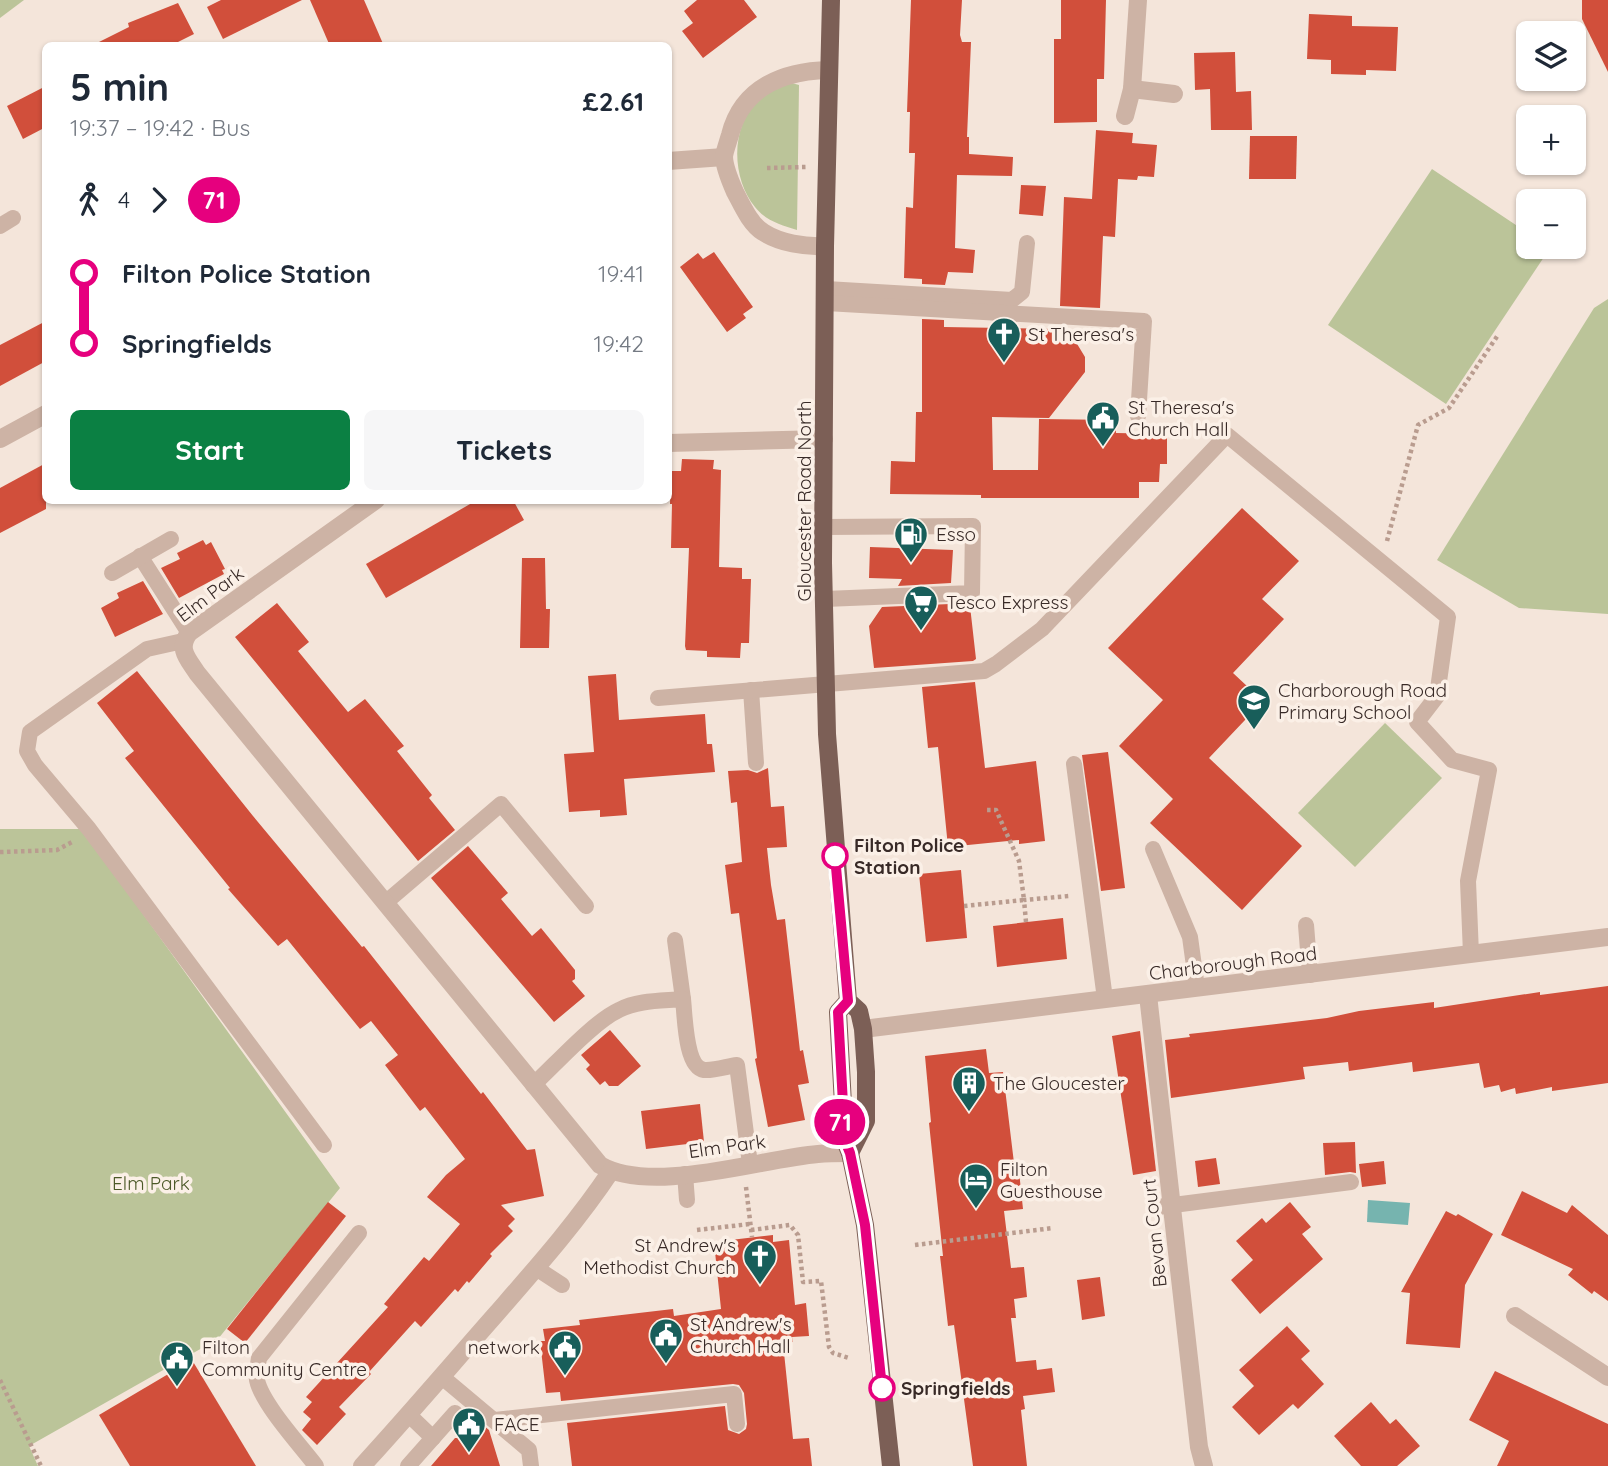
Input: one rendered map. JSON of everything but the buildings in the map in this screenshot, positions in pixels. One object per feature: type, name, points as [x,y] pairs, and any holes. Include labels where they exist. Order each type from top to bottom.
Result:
[{"type":"main road","name":"Gloucester Road North","points":[[831,0],[825,246],[826,684],[829,775],[848,1001],[859,1012],[866,1072],[866,1121],[850,1153]]},
{"type":"main road","name":"Gloucester Road North","points":[[848,1001],[838,1012],[843,1104],[839,1126],[850,1153],[865,1225],[891,1466]]},
{"type":"street","points":[[1125,116],[1132,89],[1138,0]]},
{"type":"street","points":[[825,246],[810,247],[790,243],[761,231],[744,210],[732,186],[724,157],[732,128],[746,101],[765,86],[788,75],[829,70]]},
{"type":"street","points":[[1132,89],[1174,94]]},
{"type":"street","points":[[672,161],[724,157]]},
{"type":"street","points":[[0,439],[42,416]]},
{"type":"street","points":[[672,443],[824,439]]},
{"type":"street","name":"Elm Park","points":[[370,504],[186,637],[184,654],[197,673],[590,1154],[611,1171],[650,1177],[817,1154],[850,1153]]},
{"type":"street","name":"Charborough Road","points":[[863,1029],[1608,937]]},
{"type":"street","name":"Bevan Court","points":[[1148,995],[1165,1206],[1203,1466]]},
{"type":"street","points":[[362,1466],[536,1268],[589,1205],[611,1171]]},
{"type":"street","points":[[1515,1316],[1608,1377]]},
{"type":"lane","points":[[826,296],[1012,300],[1022,292],[1027,243]]},
{"type":"lane","points":[[826,296],[1144,321],[1138,416]]},
{"type":"lane","points":[[658,698],[984,671],[1042,629],[1227,435],[1448,617],[1437,696],[1417,722],[1452,760],[1489,770],[1468,881],[1471,954]]},
{"type":"lane","points":[[824,527],[973,526],[972,593],[825,598]]},
{"type":"lane","points":[[113,573],[171,538]]},
{"type":"lane","points":[[140,556],[186,637],[147,649],[30,732],[27,751],[89,829],[324,1145]]},
{"type":"lane","points":[[751,690],[756,763]]},
{"type":"lane","points":[[1074,764],[1105,999]]},
{"type":"lane","points":[[385,903],[500,804],[586,906]]},
{"type":"lane","points":[[1153,849],[1190,936],[1197,988]]},
{"type":"lane","points":[[1306,925],[1310,975]]},
{"type":"lane","points":[[676,940],[690,1056],[695,1065],[704,1070],[737,1065],[750,1164]]},
{"type":"lane","points":[[533,1085],[605,1018],[619,1009],[635,1004],[683,999]]},
{"type":"lane","points":[[685,1174],[687,1200]]},
{"type":"lane","points":[[1165,1206],[1351,1182]]},
{"type":"lane","points":[[316,1466],[261,1389],[257,1377],[259,1358],[359,1233]]},
{"type":"lane","points":[[536,1268],[562,1285]]},
{"type":"lane","points":[[442,1377],[528,1450],[531,1466]]},
{"type":"lane","points":[[495,1420],[734,1394],[737,1424]]},
{"type":"lane","points":[[408,1466],[455,1413]]},
{"type":"lane","points":[[409,1415],[433,1438]]},
{"type":"path","points":[[767,168],[828,166]]},
{"type":"path","points":[[1382,562],[1418,425],[1449,408],[1497,335]]},
{"type":"path","points":[[986,810],[996,810],[1019,861],[1026,922]]},
{"type":"path","points":[[0,852],[57,850],[89,829]]},
{"type":"path","points":[[964,906],[1044,898]]},
{"type":"path","points":[[746,1190],[752,1237]]},
{"type":"path","points":[[697,1230],[790,1225],[795,1229],[803,1282],[821,1280],[829,1347],[833,1353],[849,1358]]},
{"type":"path","points":[[915,1245],[1053,1228]]},
{"type":"path","points":[[0,1380],[41,1466]]},
{"type":"green space","points":[[0,0],[24,0],[0,18]]},
{"type":"green space","points":[[788,82],[799,85],[797,230],[774,222],[755,207],[741,181],[737,152],[743,122],[750,110],[763,97]]},
{"type":"green space","points":[[1432,169],[1516,225],[1516,259],[1543,259],[1446,404],[1328,325]]},
{"type":"green space","points":[[1608,299],[1608,614],[1519,608],[1437,560],[1594,308]]},
{"type":"green space","points":[[1385,723],[1442,778],[1355,867],[1298,813]]},
{"type":"green space","name":"Elm Park","points":[[0,829],[82,829],[340,1188],[218,1339],[29,1446],[38,1466],[0,1466]]},
{"type":"water","points":[[1368,1200],[1410,1203],[1408,1225],[1367,1222]]},
{"type":"bus line","name":"71","points":[[835,856],[848,1001],[838,1012],[843,1104],[839,1126],[850,1153],[859,1188],[882,1388]]},
{"type":"place","name":"St Theresa's","points":[[1004,364]]},
{"type":"place","name":"St Theresa's Church Hall","points":[[1103,448]]},
{"type":"place","name":"Esso","points":[[911,564]]},
{"type":"place","name":"Tesco Express","points":[[921,632]]},
{"type":"place","name":"Charborough Road Primary School","points":[[1254,731]]},
{"type":"place","name":"Filton Police Station","points":[[835,856]]},
{"type":"place","name":"The Gloucester","points":[[969,1113]]},
{"type":"place","name":"Filton Guesthouse","points":[[976,1210]]},
{"type":"place","name":"St Andrew's Methodist Church","points":[[760,1286]]},
{"type":"place","name":"St Andrew's Church Hall","points":[[666,1365]]},
{"type":"place","name":"network","points":[[565,1377]]},
{"type":"place","name":"Filton Community Centre","points":[[177,1388]]},
{"type":"place","name":"Springfields","points":[[882,1388]]},
{"type":"place","name":"FACE","points":[[469,1454]]}]
